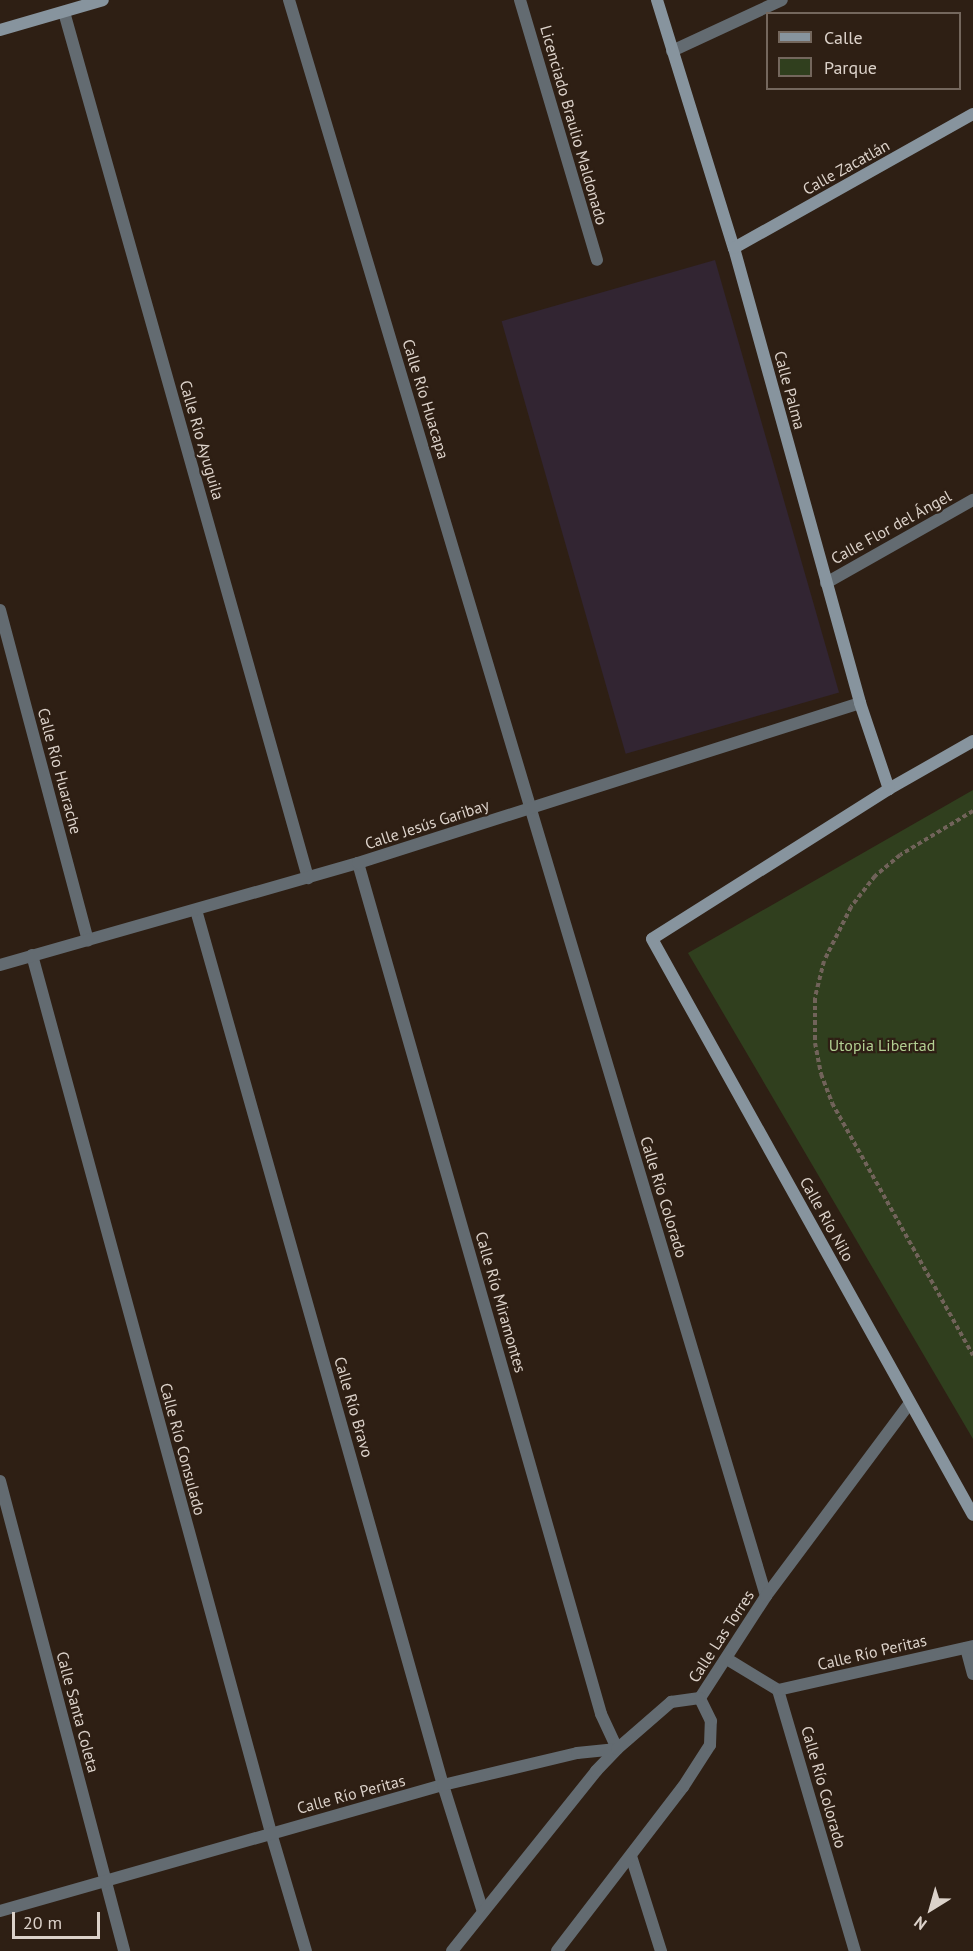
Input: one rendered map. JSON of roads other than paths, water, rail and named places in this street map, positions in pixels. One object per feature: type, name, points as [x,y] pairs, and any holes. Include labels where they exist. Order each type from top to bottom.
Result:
[{"type":"street","points":[[0,30],[103,0]]},
{"type":"street","name":"Calle Río Huacapa","points":[[289,0],[531,808]]},
{"type":"street","name":"Licenciado Braulio Maldonado","points":[[520,0],[597,260]]},
{"type":"street","name":"Calle Palma","points":[[657,0],[735,248],[860,703],[889,789]]},
{"type":"street","points":[[672,51],[782,0]]},
{"type":"street","name":"Calle Río Ayuguila","points":[[64,12],[308,878]]},
{"type":"street","name":"Calle Zacatlán","points":[[735,248],[973,114]]},
{"type":"street","name":"Calle Flor del Ángel","points":[[826,583],[973,500]]},
{"type":"street","name":"Calle Río Huarache","points":[[0,610],[88,939]]},
{"type":"street","name":"Calle Jesús Garibay","points":[[0,964],[308,878],[860,703]]},
{"type":"street","points":[[889,789],[973,741]]},
{"type":"street","name":"Calle Río Nilo","points":[[889,789],[652,939],[973,1515]]},
{"type":"street","name":"Calle Río Colorado","points":[[531,808],[766,1596]]},
{"type":"street","name":"Calle Río Miramontes","points":[[357,863],[601,1714],[617,1749]]},
{"type":"street","name":"Calle Río Bravo","points":[[196,910],[443,1785],[483,1912]]},
{"type":"street","name":"Calle Río Consulado","points":[[32,955],[271,1833],[306,1951]]},
{"type":"street","name":"Calle Las Torres","points":[[557,1951],[683,1787],[710,1744],[711,1721],[700,1698],[766,1596],[910,1403]]},
{"type":"street","name":"Calle Santa Coleta","points":[[0,1481],[124,1951]]},
{"type":"street","points":[[969,1647],[973,1674]]},
{"type":"street","name":"Calle Río Peritas","points":[[778,1690],[969,1647]]},
{"type":"street","points":[[727,1659],[778,1690]]},
{"type":"street","name":"Calle Río Colorado","points":[[778,1690],[855,1951]]},
{"type":"street","points":[[452,1951],[596,1771],[617,1749],[671,1702],[700,1698]]},
{"type":"street","name":"Calle Río Peritas","points":[[0,1911],[443,1785],[578,1753],[617,1749]]},
{"type":"street","points":[[631,1856],[661,1951]]},
{"type":"park label","name":"Utopia Libertad","points":[[882,1045]]}]
